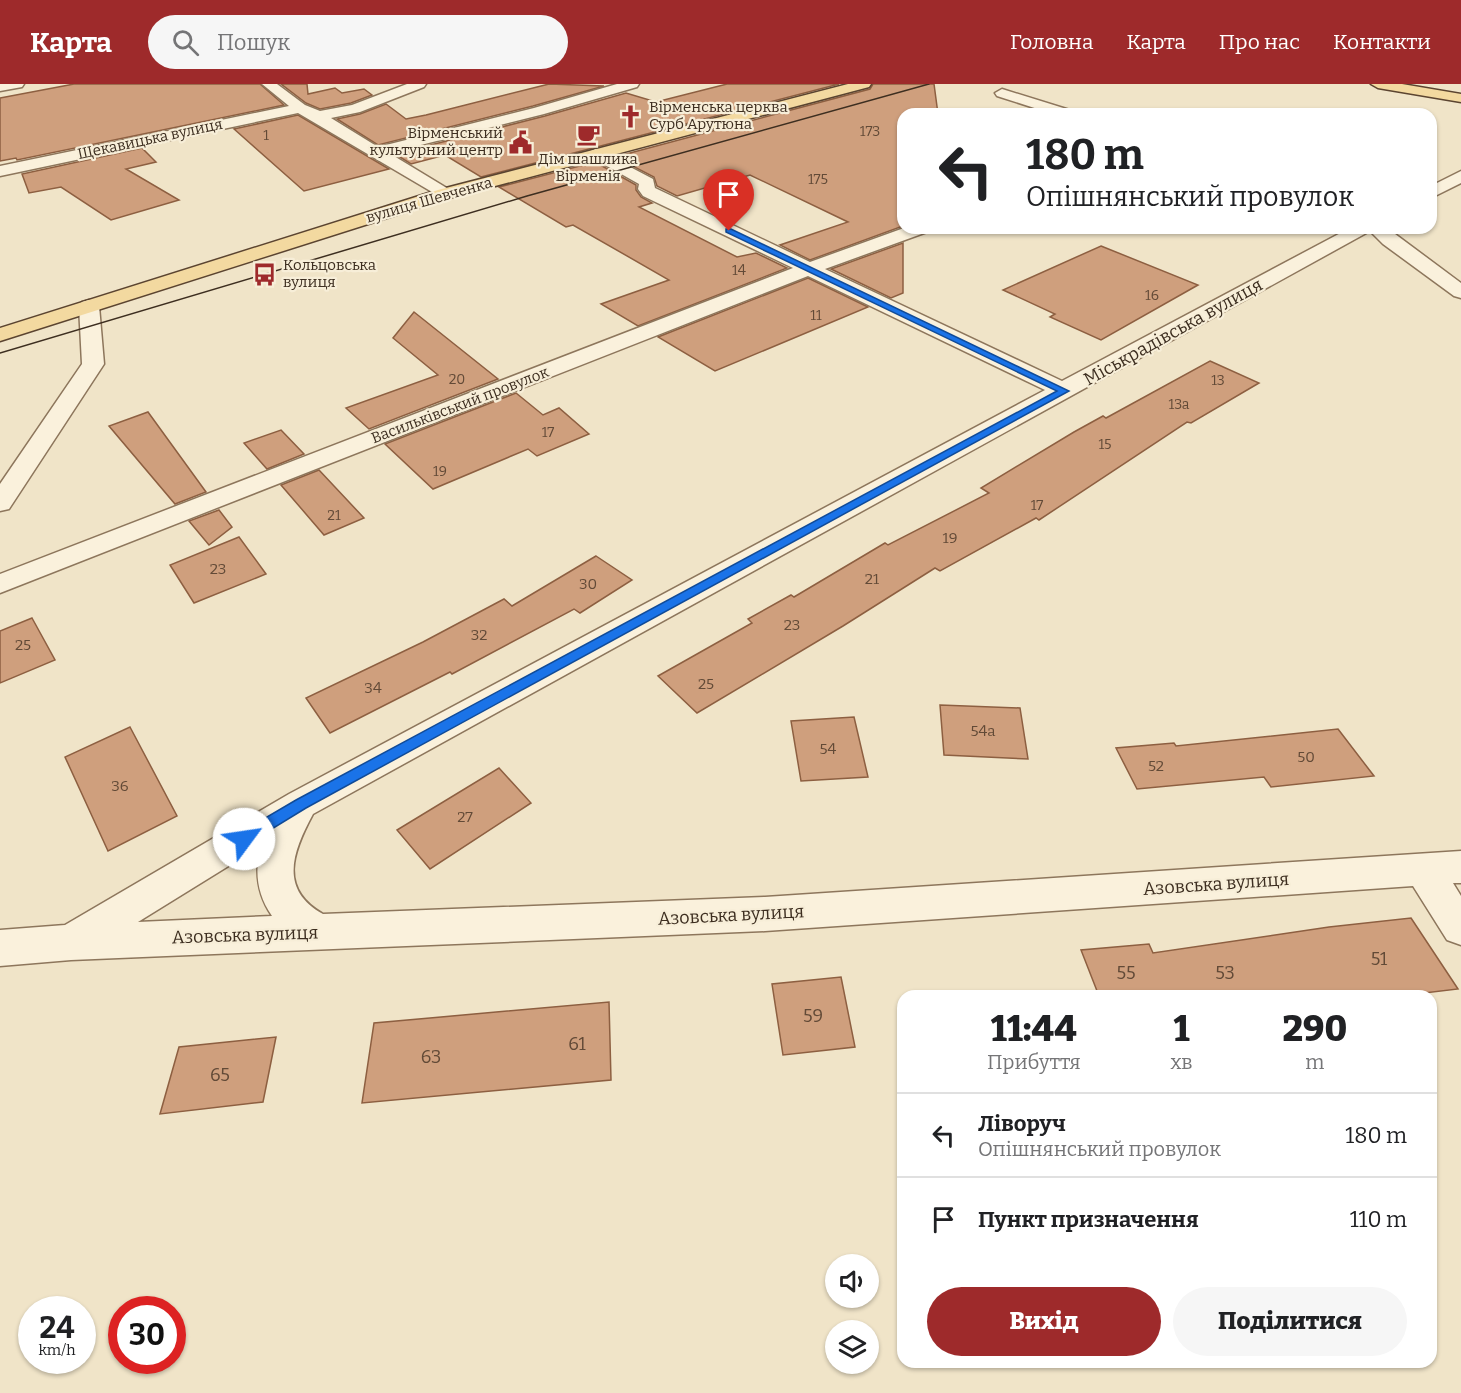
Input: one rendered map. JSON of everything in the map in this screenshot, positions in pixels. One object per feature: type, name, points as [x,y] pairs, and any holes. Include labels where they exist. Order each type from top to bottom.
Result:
[{"type":"main road","name":"вулиця Шевченка","points":[[0,335],[444,194],[864,84]]},
{"type":"main road","points":[[1378,84],[1461,98]]},
{"type":"street","points":[[0,87],[17,84]]},
{"type":"street","points":[[268,84],[300,108],[318,116],[444,194]]},
{"type":"street","points":[[318,116],[355,109],[419,84]]},
{"type":"street","points":[[375,152],[539,111],[632,84]]},
{"type":"street","points":[[1002,93],[1049,108]]},
{"type":"street","name":"Щекавицька вулиця","points":[[0,171],[300,108]]},
{"type":"street","points":[[596,154],[647,182],[646,189],[649,192],[1064,391]]},
{"type":"street","points":[[1437,190],[1461,176]]},
{"type":"street","name":"Васильківський провулок","points":[[0,584],[808,269],[904,234]]},
{"type":"street","name":"Міськрадівська вулиця","points":[[71,942],[301,804],[1352,234]]},
{"type":"street","points":[[1383,234],[1461,292]]},
{"type":"street","points":[[0,503],[93,364],[89,306]]},
{"type":"street","points":[[301,804],[283,832],[274,861],[277,890],[293,915],[319,932]]},
{"type":"street","name":"Азовська вулиця","points":[[0,948],[71,942],[765,914],[1461,867]]},
{"type":"street","points":[[1423,870],[1461,928]]},
{"type":"building","points":[[74,84],[260,84],[284,105],[17,160],[16,158],[0,161],[0,98]]},
{"type":"building","points":[[281,84],[307,84],[308,94],[335,88],[342,93],[364,89],[372,95],[351,103],[320,109],[306,103]]},
{"type":"building","points":[[549,84],[604,86],[378,145],[337,119],[360,114],[386,104],[406,119]]},
{"type":"building","points":[[727,84],[839,84],[481,177],[445,155],[411,164],[395,154],[626,93],[656,102]]},
{"type":"building","points":[[873,84],[934,84],[937,108],[897,108],[897,228],[810,260],[780,245],[848,222],[750,175],[677,196],[657,186],[654,177],[615,157],[870,89]]},
{"type":"building","points":[[298,115],[389,169],[304,191],[234,129]]},
{"type":"building","points":[[142,148],[156,162],[126,169],[179,200],[111,220],[61,187],[29,193],[22,174]]},
{"type":"building","points":[[595,162],[636,185],[636,190],[641,197],[652,203],[639,207],[737,257],[756,253],[787,268],[638,326],[601,304],[669,280],[573,225],[566,227],[499,187]]},
{"type":"building","points":[[903,243],[903,293],[891,298],[831,269]]},
{"type":"building","points":[[1101,246],[1198,285],[1101,340],[1050,317],[1055,314],[1003,290]]},
{"type":"building","points":[[808,278],[868,307],[715,371],[658,337]]},
{"type":"building","points":[[414,312],[498,379],[369,429],[346,408],[438,375],[393,338]]},
{"type":"building","points":[[1210,361],[1259,383],[1191,423],[1187,422],[1039,520],[1036,518],[940,571],[935,568],[697,713],[658,676],[752,623],[748,619],[791,595],[794,597],[885,543],[888,545],[989,493],[981,488],[1074,432],[1103,416],[1106,418]]},
{"type":"building","points":[[516,393],[543,415],[559,408],[589,434],[537,456],[528,449],[433,489],[385,444]]},
{"type":"building","points":[[148,412],[206,492],[175,504],[109,426]]},
{"type":"building","points":[[281,430],[304,454],[267,469],[244,443]]},
{"type":"building","points":[[319,470],[364,518],[324,535],[281,485]]},
{"type":"building","points":[[219,510],[232,527],[209,545],[189,521]]},
{"type":"building","points":[[239,537],[266,574],[194,603],[170,565]]},
{"type":"building","points":[[596,556],[632,580],[580,613],[574,609],[452,674],[450,672],[330,733],[306,698],[423,642],[504,599],[512,606]]},
{"type":"building","points":[[32,618],[55,660],[0,683],[0,631]]},
{"type":"building","points":[[940,705],[1020,708],[1028,759],[944,755]]},
{"type":"building","points":[[854,717],[868,777],[801,781],[791,721]]},
{"type":"building","points":[[130,727],[177,816],[108,851],[65,757]]},
{"type":"building","points":[[1338,729],[1374,776],[1271,787],[1264,777],[1137,789],[1116,748],[1174,743],[1176,746]]},
{"type":"building","points":[[499,768],[531,803],[430,869],[397,830]]},
{"type":"building","points":[[1411,918],[1458,989],[1437,991],[1097,990],[1081,950],[1149,944],[1153,953],[1329,927]]},
{"type":"building","points":[[841,977],[855,1047],[783,1055],[772,984]]},
{"type":"building","points":[[609,1002],[611,1080],[362,1103],[374,1023]]},
{"type":"building","points":[[276,1037],[263,1102],[160,1114],[179,1047]]},
{"type":"tram line","points":[[0,353],[527,196],[929,84]]},
{"type":"place","name":"Вірменська церква Сурб Арутюна","points":[[631,116]]},
{"type":"place","name":"Дім шашлика Вірменія","points":[[588,135]]},
{"type":"place","name":"Вірменський культурний центр","points":[[521,142]]},
{"type":"place","name":"Кольцовська вулиця","points":[[265,274]]},
{"type":"route","points":[[244,839],[301,804],[1064,391],[729,231]]}]
